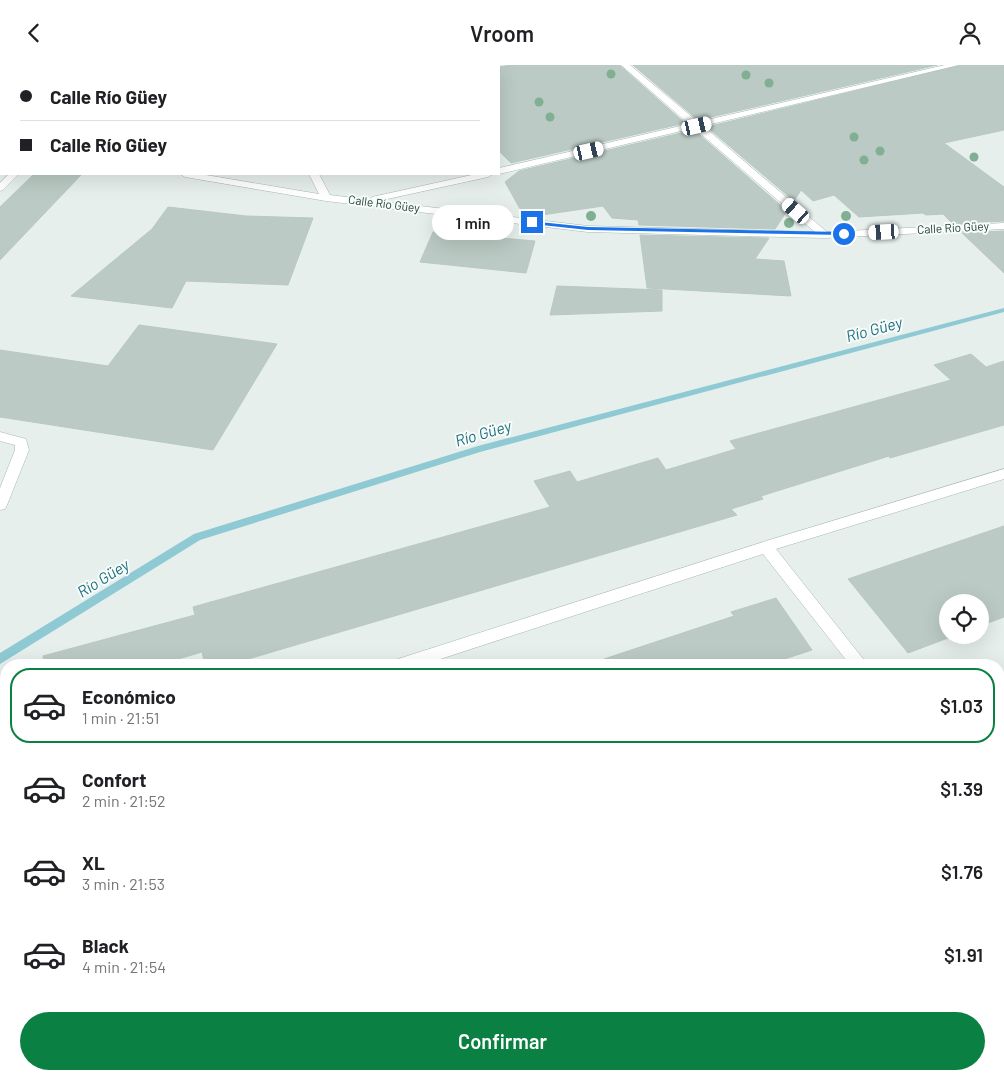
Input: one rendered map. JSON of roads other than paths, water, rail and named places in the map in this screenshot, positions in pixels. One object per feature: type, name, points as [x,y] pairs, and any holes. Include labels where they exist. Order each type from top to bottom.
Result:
[{"type":"street","points":[[624,65],[825,235]]},
{"type":"street","points":[[500,171],[955,65]]},
{"type":"street","points":[[0,188],[13,175]]},
{"type":"street","name":"Calle Río Güey","points":[[192,175],[326,198],[588,229],[825,235],[1004,226]]},
{"type":"street","points":[[314,175],[326,198]]},
{"type":"street","points":[[364,202],[484,175]]},
{"type":"street","points":[[0,436],[21,442],[22,450],[0,505]]},
{"type":"street","points":[[420,659],[766,547],[1004,474]]},
{"type":"street","points":[[766,547],[855,659]]},
{"type":"waterway","name":"Río Güey","points":[[0,659],[197,537],[478,449],[1004,310]]}]
